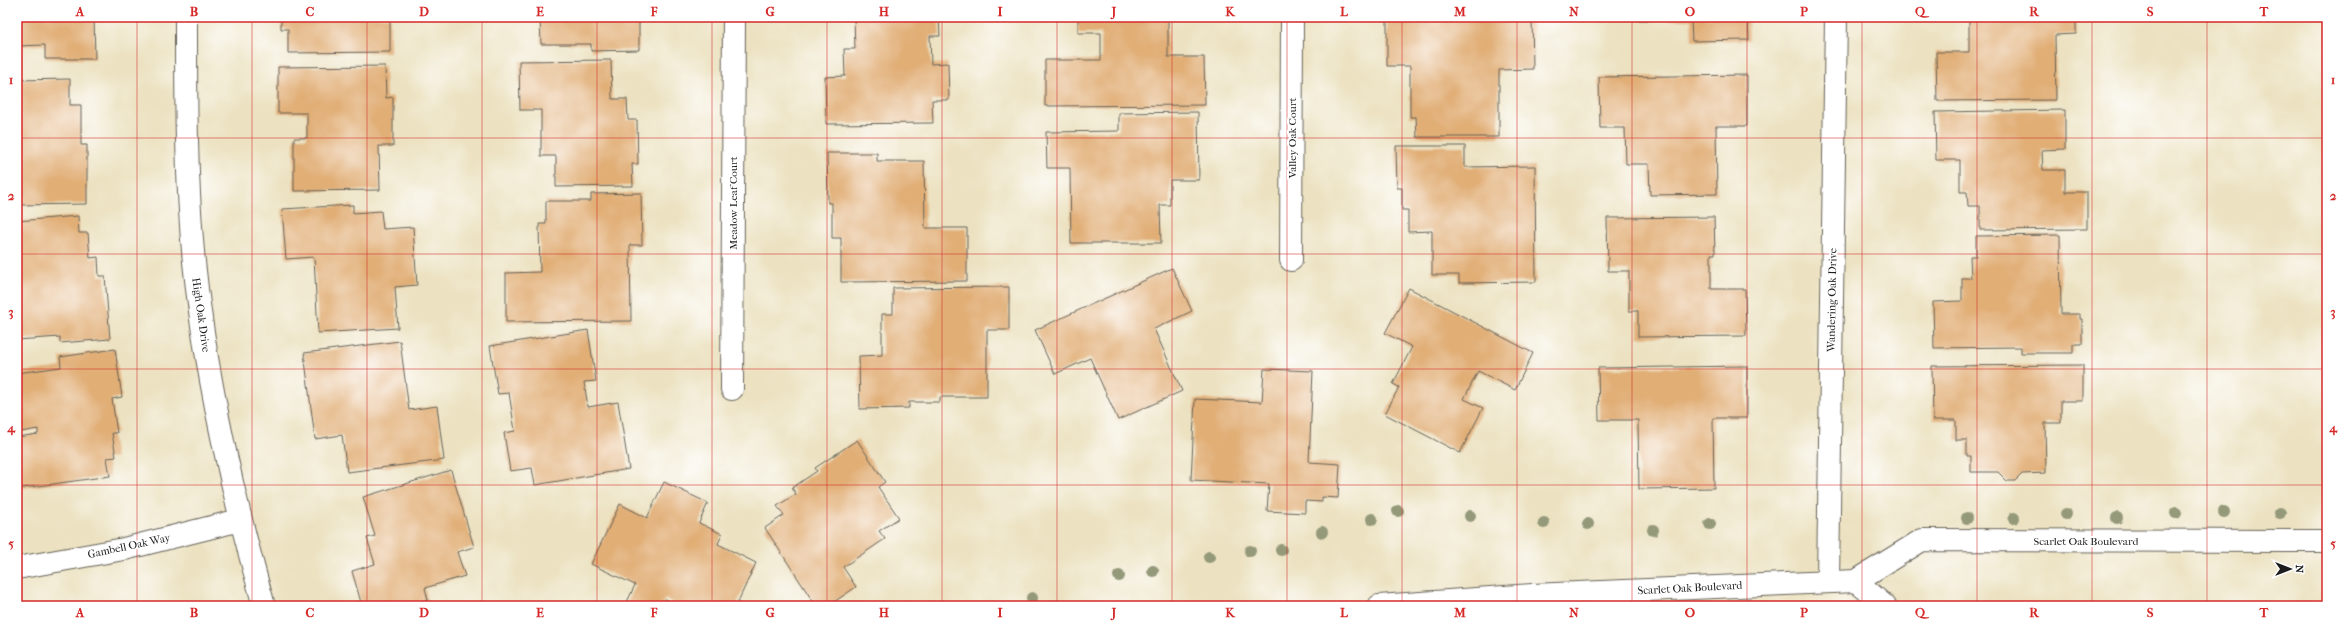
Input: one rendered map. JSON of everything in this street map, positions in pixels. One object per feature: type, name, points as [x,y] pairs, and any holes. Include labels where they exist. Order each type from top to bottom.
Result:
[{"type":"street","name":"High Oak Drive","points":[[186,17],[186,138],[194,262],[211,384],[240,520],[264,606]]},
{"type":"street","name":"Meadow Leaf Court","points":[[732,389],[734,17]]},
{"type":"street","name":"Valley Oak Court","points":[[1291,260],[1292,17]]},
{"type":"street","name":"Wandering Oak Drive","points":[[1828,582],[1836,17]]},
{"type":"street","name":"Gambell Oak Way","points":[[17,568],[124,549],[240,520]]},
{"type":"street","name":"Scarlet Oak Boulevard","points":[[1379,606],[1532,595],[1856,581],[1922,540],[2327,541]]},
{"type":"street","points":[[1856,581],[1885,606]]},
{"type":"building","points":[[17,17],[94,17],[95,59],[45,59],[45,45],[17,46]]},
{"type":"building","points":[[281,17],[390,17],[390,52],[288,53],[288,29],[281,29]]},
{"type":"building","points":[[540,17],[639,17],[639,50],[591,51],[591,44],[541,44]]},
{"type":"building","points":[[854,17],[939,17],[940,36],[930,36],[931,64],[948,63],[949,100],[932,100],[933,123],[826,124],[825,77],[845,76],[844,49],[855,49]]},
{"type":"building","points":[[1078,17],[1168,17],[1168,57],[1204,57],[1205,105],[1045,106],[1045,60],[1101,60],[1101,33],[1078,33]]},
{"type":"building","points":[[1532,17],[1533,69],[1499,70],[1499,137],[1417,137],[1416,117],[1410,117],[1410,66],[1387,66],[1387,19]]},
{"type":"building","points":[[1627,17],[1748,17],[1749,40],[1692,41],[1691,20],[1627,20]]},
{"type":"building","points":[[1969,17],[2076,17],[2076,34],[2055,35],[2056,100],[1937,101],[1936,52],[1969,52]]},
{"type":"building","points":[[611,60],[612,99],[627,99],[628,120],[637,120],[638,164],[632,164],[633,186],[556,187],[556,156],[541,156],[541,110],[520,110],[519,61]]},
{"type":"building","points":[[385,66],[386,98],[393,97],[393,146],[379,146],[380,190],[294,191],[294,138],[307,138],[307,113],[278,113],[278,67]]},
{"type":"building","points":[[1747,75],[1747,126],[1716,126],[1717,194],[1650,195],[1649,164],[1626,164],[1625,128],[1600,128],[1599,77]]},
{"type":"building","points":[[70,79],[70,105],[81,105],[81,145],[87,145],[87,204],[17,205],[17,80]]},
{"type":"building","points":[[2065,110],[2065,149],[2042,150],[2043,170],[2065,170],[2065,192],[2087,192],[2087,229],[1980,230],[1980,206],[1968,206],[1967,192],[1960,192],[1960,160],[1936,160],[1935,112]]},
{"type":"building","points":[[1198,112],[1199,180],[1170,180],[1170,205],[1160,205],[1161,243],[1071,243],[1070,168],[1047,168],[1046,132],[1119,131],[1119,113]]},
{"type":"building","points":[[1396,146],[1465,146],[1465,167],[1535,166],[1536,282],[1459,283],[1459,275],[1432,275],[1432,231],[1408,232],[1408,210],[1402,210],[1402,188],[1397,188]]},
{"type":"building","points":[[827,153],[877,153],[877,161],[924,161],[925,228],[967,228],[967,281],[841,282],[841,238],[832,238],[832,203],[828,203]]},
{"type":"building","points":[[641,193],[642,245],[630,245],[631,321],[506,322],[506,273],[540,272],[539,224],[546,224],[546,201],[591,201],[591,194]]},
{"type":"building","points":[[353,205],[353,213],[381,211],[383,229],[413,227],[417,285],[395,287],[398,328],[318,333],[314,257],[286,259],[282,209]]},
{"type":"building","points":[[78,216],[79,233],[88,233],[90,258],[98,257],[99,276],[105,276],[110,339],[60,343],[60,337],[17,340],[17,221]]},
{"type":"building","points":[[1714,217],[1715,254],[1711,254],[1711,289],[1745,289],[1746,336],[1638,337],[1638,311],[1629,311],[1629,271],[1608,271],[1607,218]]},
{"type":"building","points":[[2060,235],[2061,314],[2080,314],[2080,319],[2082,319],[2082,344],[2073,344],[2073,353],[2021,353],[2021,347],[1934,348],[1933,302],[1962,301],[1962,278],[1971,278],[1970,256],[1976,256],[1976,236]]},
{"type":"building","points":[[1172,268],[1192,311],[1154,329],[1182,391],[1118,420],[1090,358],[1055,374],[1035,330]]},
{"type":"building","points":[[1009,287],[1009,330],[987,330],[987,397],[940,397],[940,402],[909,402],[909,408],[860,409],[859,356],[882,355],[882,314],[893,314],[893,288]]},
{"type":"building","points":[[1409,288],[1533,353],[1515,390],[1478,371],[1464,399],[1483,408],[1460,453],[1385,414],[1399,387],[1393,384],[1412,347],[1385,333]]},
{"type":"building","points":[[588,330],[596,381],[584,382],[588,407],[618,402],[629,469],[535,485],[532,468],[510,471],[504,433],[515,431],[509,393],[498,394],[490,346]]},
{"type":"building","points":[[400,341],[409,410],[437,406],[444,460],[347,472],[342,435],[315,439],[304,353]]},
{"type":"building","points":[[115,349],[122,397],[112,399],[117,433],[112,433],[116,457],[107,458],[110,476],[17,489],[17,437],[38,434],[38,429],[21,432],[17,405],[17,373],[61,367],[60,357]]},
{"type":"building","points":[[2083,365],[2083,401],[2061,401],[2061,423],[2045,423],[2046,473],[2022,474],[2015,481],[2007,481],[1998,472],[1971,472],[1971,456],[1967,456],[1967,440],[1956,440],[1956,420],[1933,420],[1932,366]]},
{"type":"building","points":[[1747,366],[1747,418],[1713,418],[1714,488],[1639,489],[1638,420],[1599,420],[1598,368]]},
{"type":"building","points":[[1264,369],[1313,371],[1309,462],[1340,464],[1338,498],[1322,497],[1322,502],[1305,501],[1305,513],[1267,511],[1269,484],[1191,480],[1195,399],[1262,402]]},
{"type":"building","points":[[857,440],[885,482],[878,487],[899,518],[879,531],[885,539],[843,567],[856,587],[828,606],[816,606],[765,528],[784,515],[777,506],[796,494],[792,488],[817,471],[815,468]]},
{"type":"building","points":[[451,470],[474,547],[457,552],[465,576],[425,588],[428,600],[406,606],[362,606],[352,571],[375,564],[367,538],[375,536],[363,497]]},
{"type":"building","points":[[664,482],[708,503],[699,523],[722,534],[718,544],[756,563],[736,606],[680,606],[665,599],[662,606],[631,606],[626,604],[635,585],[591,564],[620,504],[647,518]]}]
